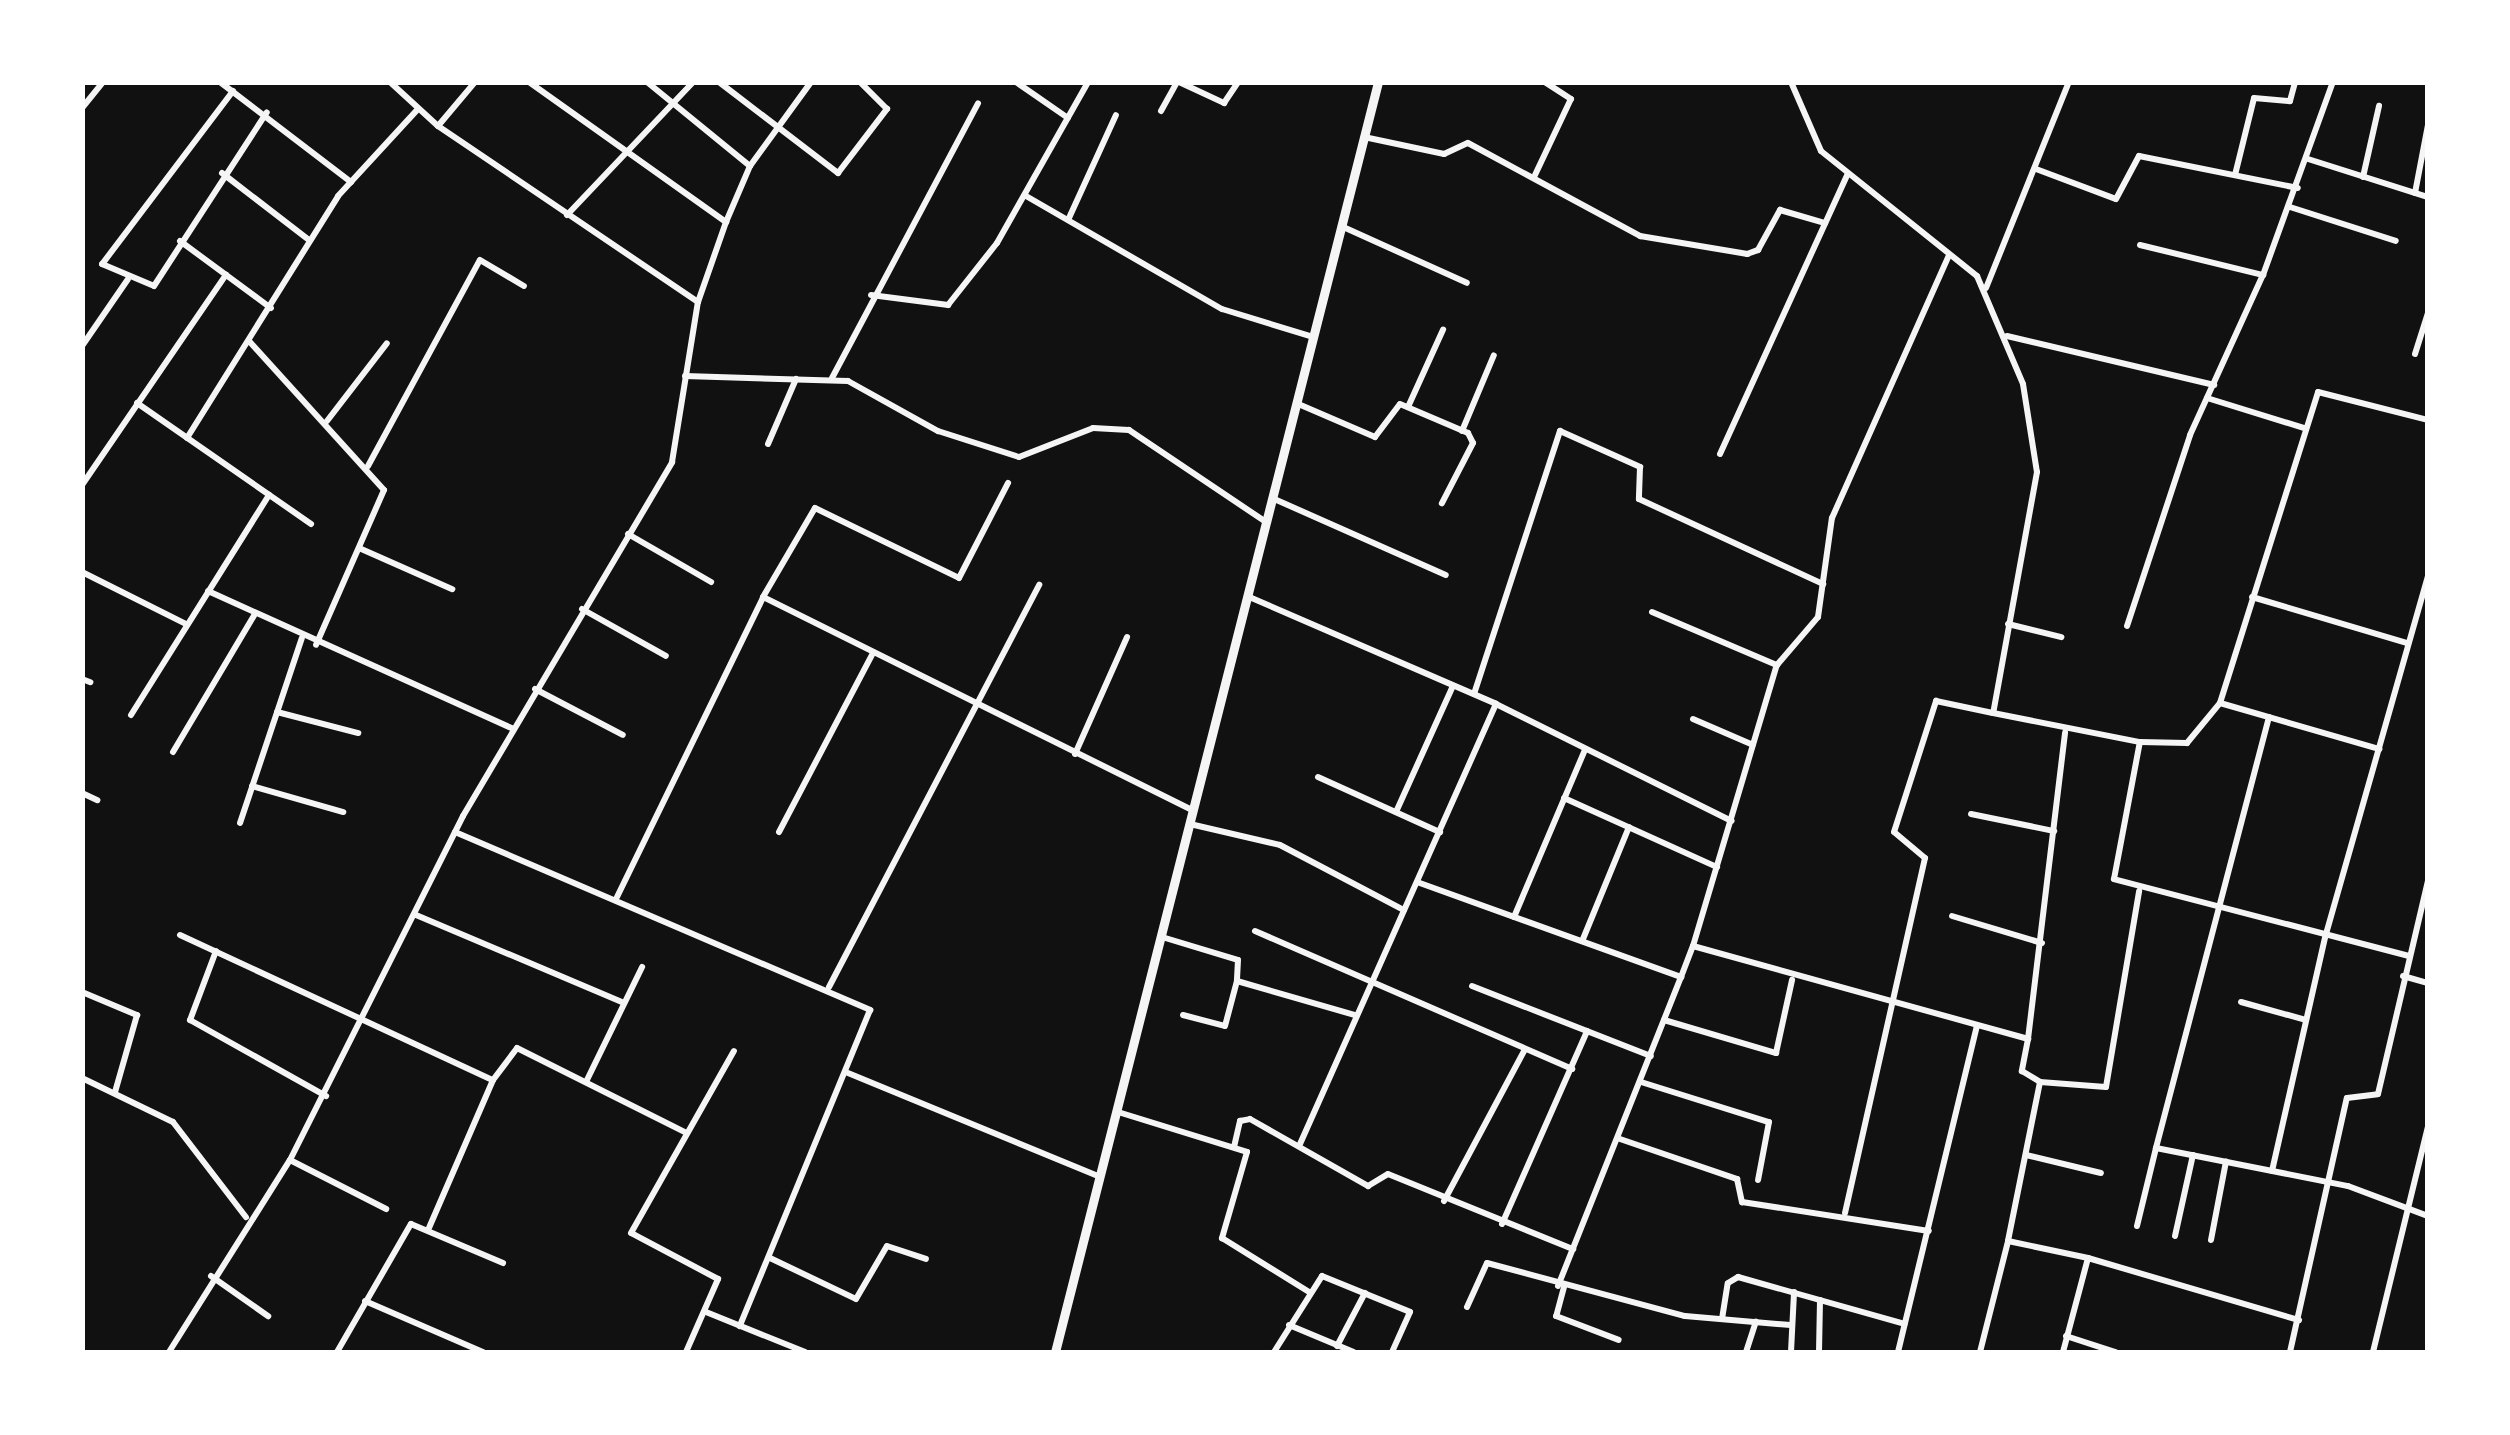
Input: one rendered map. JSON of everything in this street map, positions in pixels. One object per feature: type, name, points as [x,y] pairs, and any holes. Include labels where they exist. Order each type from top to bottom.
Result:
[{"type":"main road","points":[[1054,1352],[1378,82]]},
{"type":"street","points":[[82,108],[103,82]]},
{"type":"street","points":[[220,82],[267,112],[351,182]]},
{"type":"street","points":[[390,82],[438,126],[698,302]]},
{"type":"street","points":[[438,126],[475,82]]},
{"type":"street","points":[[529,82],[624,154],[726,222]]},
{"type":"street","points":[[647,82],[750,166]]},
{"type":"street","points":[[567,216],[693,82]]},
{"type":"street","points":[[719,82],[776,128],[843,172],[886,108],[860,82]]},
{"type":"street","points":[[169,1352],[246,1217],[290,1160],[366,1022],[454,832],[679,447],[685,376],[698,302],[726,222],[750,166],[811,82]]},
{"type":"street","points":[[1016,82],[1068,118]]},
{"type":"street","points":[[871,295],[944,308],[1026,196],[1088,82]]},
{"type":"street","points":[[1160,111],[1178,82],[1224,103],[1238,82]]},
{"type":"street","points":[[1534,176],[1571,99],[1545,82]]},
{"type":"street","points":[[1791,82],[1807,132],[1847,174],[1986,288],[2007,336],[2037,472],[1993,713]]},
{"type":"street","points":[[1986,288],[2068,82]]},
{"type":"street","points":[[2234,175],[2254,98],[2290,101],[2295,82]]},
{"type":"street","points":[[2127,626],[2207,398],[2298,188],[2333,82]]},
{"type":"street","points":[[233,91],[102,264],[151,289],[222,174],[267,112]]},
{"type":"street","points":[[832,378],[871,295],[978,103]]},
{"type":"street","points":[[2363,177],[2378,106]]},
{"type":"street","points":[[187,438],[310,240],[351,182],[418,108]]},
{"type":"street","points":[[1069,218],[1116,115]]},
{"type":"street","points":[[2415,193],[2428,126]]},
{"type":"street","points":[[1364,137],[1438,154],[1468,143],[1640,236],[1746,254],[1758,250],[1780,210],[1826,223]]},
{"type":"street","points":[[2036,169],[2121,200],[2136,157],[2298,188]]},
{"type":"street","points":[[2308,159],[2428,197]]},
{"type":"street","points":[[222,174],[310,240]]},
{"type":"street","points":[[1720,454],[1847,174]]},
{"type":"street","points":[[1026,196],[1222,308],[1313,337]]},
{"type":"street","points":[[2290,207],[2396,241]]},
{"type":"street","points":[[1341,226],[1467,284]]},
{"type":"street","points":[[180,240],[270,308]]},
{"type":"street","points":[[2140,245],[2263,275]]},
{"type":"street","points":[[1619,1340],[1556,1316],[1561,1287],[1694,946],[1778,665],[1803,644],[1823,584],[1832,518],[1949,255]]},
{"type":"street","points":[[368,466],[480,260],[524,286]]},
{"type":"street","points":[[82,485],[226,275]]},
{"type":"street","points":[[82,346],[128,280]]},
{"type":"street","points":[[2415,354],[2428,313]]},
{"type":"street","points":[[1408,407],[1443,330]]},
{"type":"street","points":[[2007,336],[2214,385]]},
{"type":"street","points":[[250,341],[368,466],[384,490],[316,645]]},
{"type":"street","points":[[327,421],[387,342]]},
{"type":"street","points":[[1462,431],[1494,355]]},
{"type":"street","points":[[685,376],[832,378],[938,431],[1019,457],[1093,428],[1129,430],[1266,522]]},
{"type":"street","points":[[768,444],[796,379]]},
{"type":"street","points":[[1845,1213],[1889,1003],[1925,858],[1894,832],[1935,704],[1943,698],[2065,732],[2188,744],[2220,703],[2304,428],[2322,389],[2428,420]]},
{"type":"street","points":[[2207,398],[2304,428]]},
{"type":"street","points":[[137,403],[311,524]]},
{"type":"street","points":[[1296,403],[1376,437],[1396,405],[1462,431],[1473,444],[1442,503]]},
{"type":"street","points":[[1474,694],[1560,430],[1640,467],[1639,499],[1823,584]]},
{"type":"street","points":[[617,897],[764,597],[815,508],[958,578],[1008,482]]},
{"type":"street","points":[[131,715],[268,494]]},
{"type":"street","points":[[1272,498],[1446,575]]},
{"type":"street","points":[[628,534],[711,582]]},
{"type":"street","points":[[359,548],[452,588]]},
{"type":"street","points":[[82,572],[186,624]]},
{"type":"street","points":[[2272,1171],[2326,934],[2428,576]]},
{"type":"street","points":[[829,988],[1039,585]]},
{"type":"street","points":[[208,591],[316,645],[512,728]]},
{"type":"street","points":[[1247,596],[1496,704],[1732,822]]},
{"type":"street","points":[[764,597],[1194,810]]},
{"type":"street","points":[[2252,597],[2407,643]]},
{"type":"street","points":[[2419,604],[2428,608]]},
{"type":"street","points":[[582,609],[666,656]]},
{"type":"street","points":[[1652,612],[1778,665]]},
{"type":"street","points":[[173,752],[255,614]]},
{"type":"street","points":[[2008,624],[2060,637]]},
{"type":"street","points":[[1075,754],[1128,637]]},
{"type":"street","points":[[240,824],[302,638]]},
{"type":"street","points":[[778,832],[873,653]]},
{"type":"street","points":[[1396,812],[1454,686]]},
{"type":"street","points":[[535,688],[623,734]]},
{"type":"street","points":[[2220,703],[2379,749]]},
{"type":"street","points":[[1300,1144],[1496,704]]},
{"type":"street","points":[[277,712],[358,733]]},
{"type":"street","points":[[2137,1226],[2269,717]]},
{"type":"street","points":[[1693,719],[1753,745]]},
{"type":"street","points":[[2065,732],[2042,943],[2022,1070],[2040,1082],[2106,1087],[2139,890]]},
{"type":"street","points":[[2140,742],[2114,879],[2139,890],[2410,956]]},
{"type":"street","points":[[1514,916],[1585,750]]},
{"type":"street","points":[[1318,777],[1440,832]]},
{"type":"street","points":[[252,786],[343,812]]},
{"type":"street","points":[[82,793],[97,800]]},
{"type":"street","points":[[1564,798],[1717,867]]},
{"type":"street","points":[[1972,814],[2054,831]]},
{"type":"street","points":[[1190,824],[1280,845],[1404,910]]},
{"type":"street","points":[[1584,940],[1629,827]]},
{"type":"street","points":[[454,832],[617,897],[829,988],[870,1010],[848,1074],[740,1326]]},
{"type":"street","points":[[2290,1352],[2348,1095],[2378,1094],[2428,881]]},
{"type":"street","points":[[1417,882],[1681,976]]},
{"type":"street","points":[[416,916],[624,1004]]},
{"type":"street","points":[[1952,916],[2042,943]]},
{"type":"street","points":[[1255,931],[1368,986],[1572,1069]]},
{"type":"street","points":[[180,935],[493,1080]]},
{"type":"street","points":[[1162,938],[1238,960],[1238,981],[1225,1026],[1183,1015]]},
{"type":"street","points":[[1694,946],[1792,980],[2028,1038]]},
{"type":"street","points":[[216,950],[190,1020],[326,1096]]},
{"type":"street","points":[[586,1082],[642,967]]},
{"type":"street","points":[[2403,976],[2428,983]]},
{"type":"street","points":[[1664,1020],[1776,1053],[1792,980]]},
{"type":"street","points":[[1238,981],[1355,1015]]},
{"type":"street","points":[[1472,986],[1651,1056]]},
{"type":"street","points":[[82,992],[138,1015],[115,1092]]},
{"type":"street","points":[[2240,1002],[2306,1020]]},
{"type":"street","points":[[1898,1352],[1977,1026]]},
{"type":"street","points":[[1502,1224],[1586,1030]]},
{"type":"street","points":[[428,1228],[493,1080],[513,1047],[687,1132]]},
{"type":"street","points":[[1444,1201],[1525,1049]]},
{"type":"street","points":[[686,1352],[706,1312],[716,1276],[630,1233],[734,1051]]},
{"type":"street","points":[[848,1074],[1101,1177]]},
{"type":"street","points":[[82,1078],[174,1122],[246,1217]]},
{"type":"street","points":[[1641,1082],[1768,1122],[1758,1180]]},
{"type":"street","points":[[1980,1352],[2008,1241],[2040,1082]]},
{"type":"street","points":[[1118,1112],[1234,1146],[1248,1155],[1222,1238],[1309,1292]]},
{"type":"street","points":[[1234,1146],[1246,1118],[1300,1144],[1368,1186],[1385,1174],[1444,1201],[1573,1249]]},
{"type":"street","points":[[2373,1352],[2428,1126]]},
{"type":"street","points":[[1620,1139],[1737,1180],[1742,1202],[1845,1213],[1929,1231]]},
{"type":"street","points":[[2156,1148],[2330,1182],[2428,1216]]},
{"type":"street","points":[[2026,1155],[2101,1173]]},
{"type":"street","points":[[2175,1236],[2193,1155]]},
{"type":"street","points":[[290,1160],[386,1209]]},
{"type":"street","points":[[2212,1240],[2226,1161]]},
{"type":"street","points":[[337,1352],[406,1230],[428,1228],[503,1263]]},
{"type":"street","points":[[2008,1241],[2088,1258],[2300,1320]]},
{"type":"street","points":[[770,1258],[856,1299],[887,1246],[926,1259]]},
{"type":"street","points":[[2063,1352],[2088,1258]]},
{"type":"street","points":[[1466,1306],[1487,1263],[1561,1287],[1722,1319],[1791,1326]]},
{"type":"street","points":[[211,1276],[268,1316]]},
{"type":"street","points":[[1274,1352],[1322,1276],[1412,1314],[1392,1352]]},
{"type":"street","points":[[1722,1319],[1732,1278],[1905,1324]]},
{"type":"street","points":[[1790,1352],[1794,1292]]},
{"type":"street","points":[[1337,1346],[1365,1293]]},
{"type":"street","points":[[1819,1352],[1820,1300]]},
{"type":"street","points":[[365,1301],[483,1352]]},
{"type":"street","points":[[706,1312],[804,1352]]},
{"type":"street","points":[[1746,1352],[1756,1322]]},
{"type":"street","points":[[1289,1324],[1354,1352]]},
{"type":"street","points":[[2066,1336],[2115,1352]]}]
